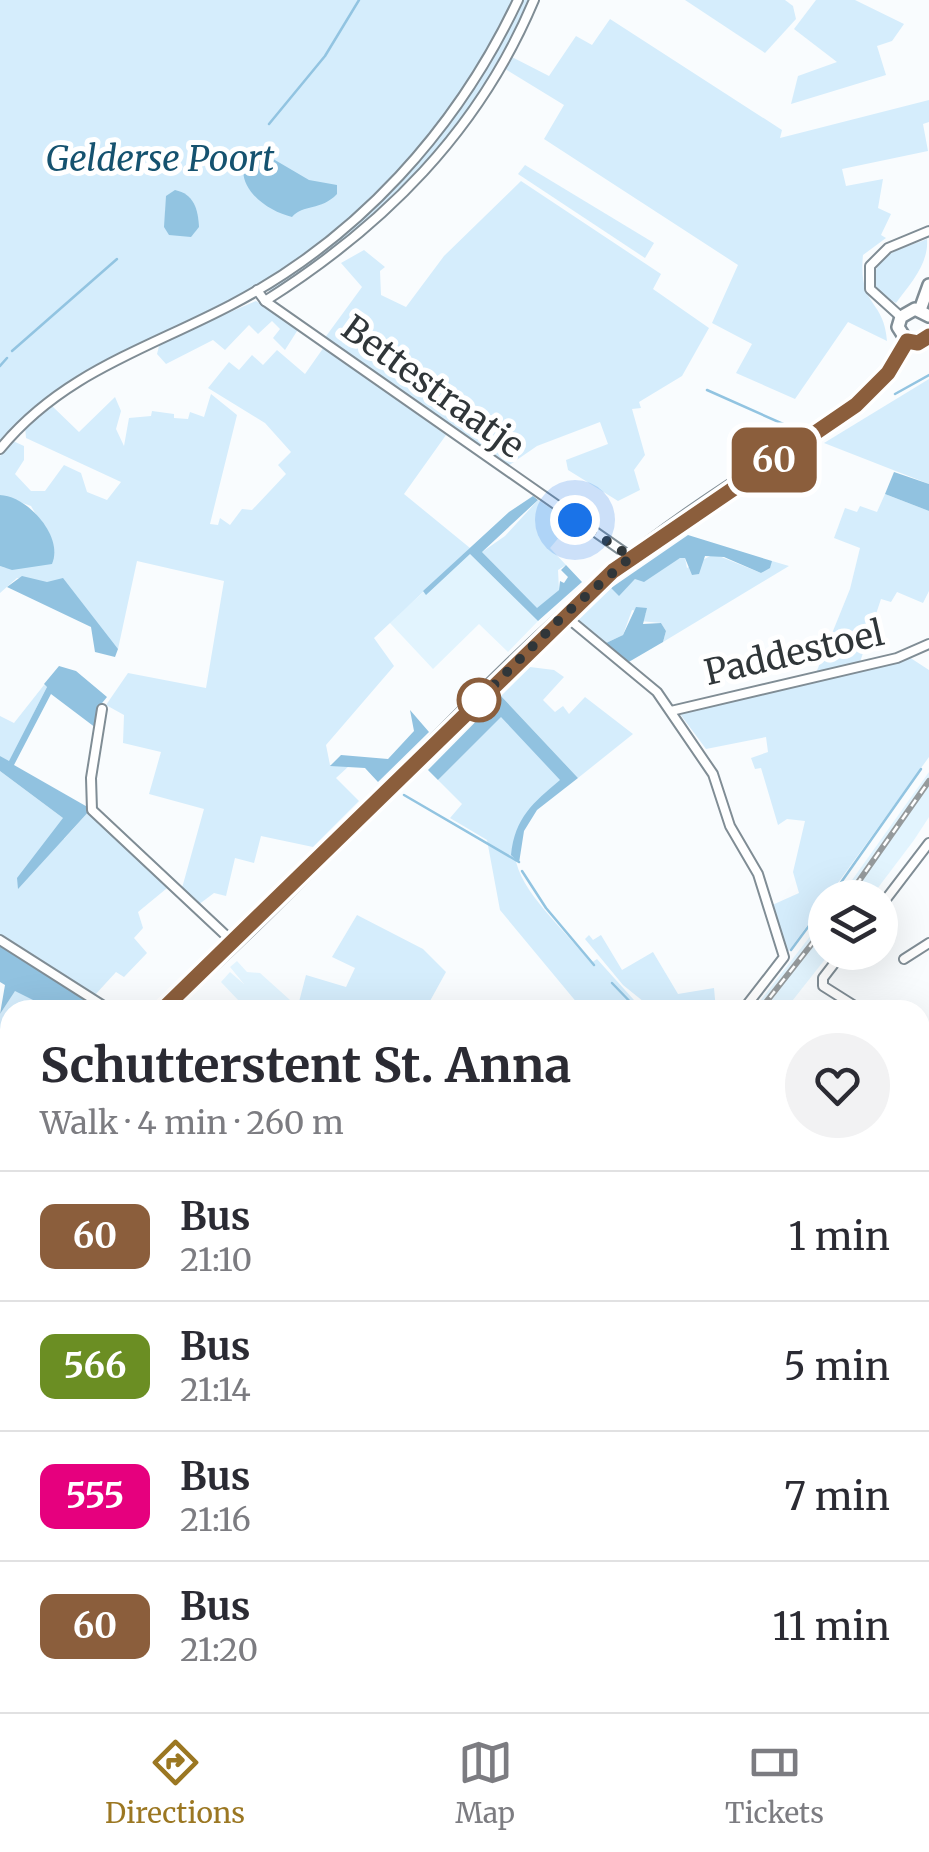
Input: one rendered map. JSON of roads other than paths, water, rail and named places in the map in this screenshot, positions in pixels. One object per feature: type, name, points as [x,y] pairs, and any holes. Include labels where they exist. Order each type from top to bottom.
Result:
[{"type":"main road","points":[[929,285],[925,312],[901,316],[898,327],[907,341],[918,343],[929,336]]},
{"type":"main road","points":[[173,1000],[564,615],[631,557],[856,405],[888,373],[907,341]]},
{"type":"street","points":[[0,449],[66,386],[115,356],[258,290],[332,240],[378,200],[470,91],[518,0]]},
{"type":"street","points":[[265,300],[311,272],[392,208],[476,105],[534,0]]},
{"type":"street","points":[[901,316],[870,289],[870,266],[888,248],[929,231]]},
{"type":"street","name":"Bettestraatje","points":[[258,290],[265,300],[631,557]]},
{"type":"street","points":[[564,615],[657,692],[713,774],[730,826],[758,874],[782,964],[751,1000]]},
{"type":"street","name":"Paddestoel","points":[[671,711],[897,658],[929,644]]},
{"type":"street","points":[[102,709],[91,778],[92,810],[234,944]]},
{"type":"street","points":[[898,882],[929,842]]},
{"type":"street","points":[[0,940],[94,1000]]},
{"type":"street","points":[[904,958],[929,943]]},
{"type":"street","points":[[830,970],[822,982],[826,990],[844,1000]]},
{"type":"waterway","points":[[269,124],[325,56],[359,0]]},
{"type":"waterway","points":[[12,351],[117,259]]},
{"type":"waterway","points":[[0,366],[7,358]]},
{"type":"waterway","points":[[895,394],[929,375]]},
{"type":"waterway","points":[[707,390],[799,431]]},
{"type":"waterway","points":[[843,880],[921,769]]},
{"type":"waterway","points":[[404,795],[519,862]]},
{"type":"waterway","points":[[522,871],[546,908],[594,965]]},
{"type":"waterway","points":[[791,950],[808,927]]},
{"type":"waterway","points":[[612,983],[628,1000]]},
{"type":"railway","points":[[860,880],[929,781]]},
{"type":"railway","points":[[768,1000],[808,949]]},
{"type":"park label","name":"Gelderse Poort","points":[[160,159]]}]
